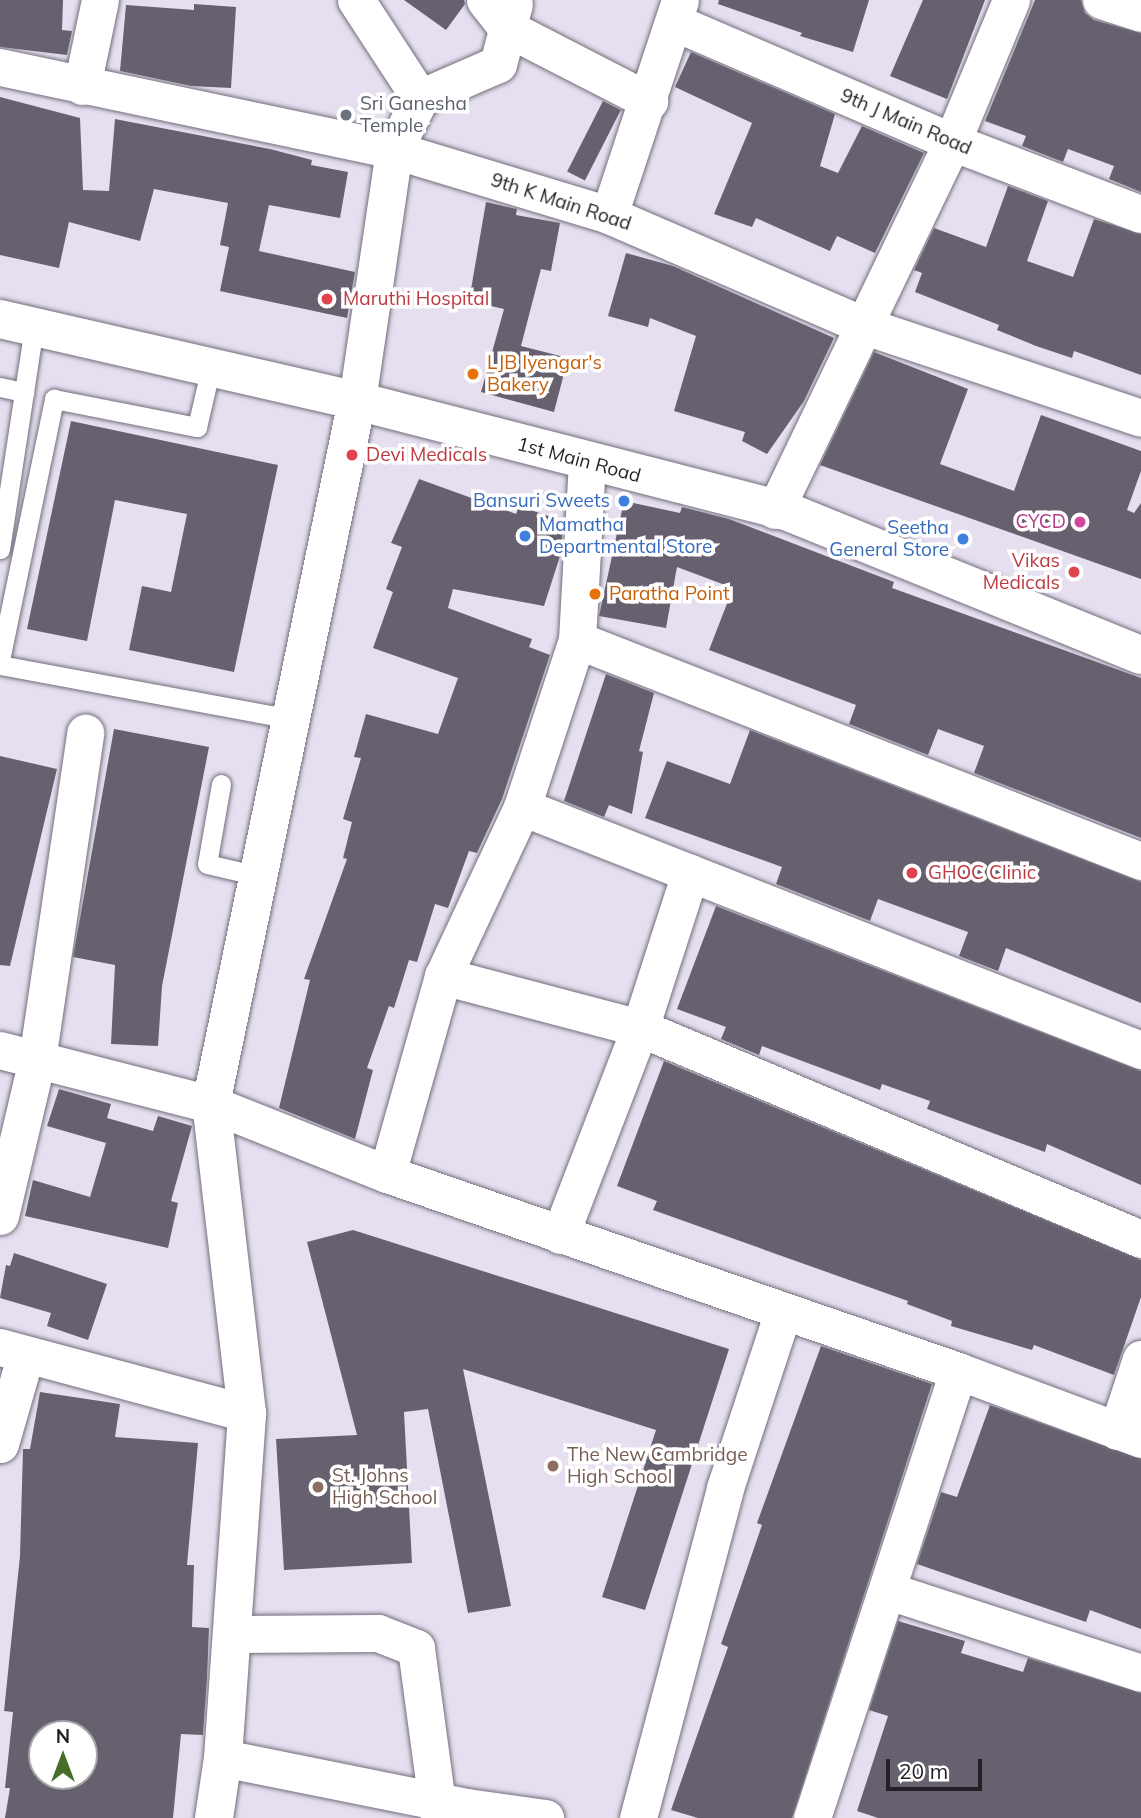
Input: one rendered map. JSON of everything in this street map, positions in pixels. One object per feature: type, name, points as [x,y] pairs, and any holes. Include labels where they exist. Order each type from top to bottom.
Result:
[{"type":"street","points":[[82,86],[100,0]]},
{"type":"street","points":[[356,0],[420,98]]},
{"type":"street","points":[[775,510],[952,142],[1011,0]]},
{"type":"street","points":[[1101,0],[1141,13]]},
{"type":"street","points":[[214,1818],[223,1758],[247,1413],[211,1104],[357,401],[394,150],[420,98],[498,65],[503,9],[649,101]]},
{"type":"street","points":[[609,215],[677,11]]},
{"type":"street","name":"9th J Main Road","points":[[677,11],[952,142],[1141,214]]},
{"type":"street","name":"9th K Main Road","points":[[0,67],[394,150],[609,215],[865,326],[1141,418]]},
{"type":"street","name":"1st Main Road","points":[[17,323],[357,401],[775,510],[1138,647]]},
{"type":"street","points":[[387,1174],[443,976],[522,807],[577,640],[587,463]]},
{"type":"street","points":[[577,640],[1141,860]]},
{"type":"street","points":[[0,1216],[37,1060],[85,733]]},
{"type":"street","points":[[522,807],[1141,1050]]},
{"type":"street","points":[[560,1236],[640,1028],[690,873]]},
{"type":"street","points":[[443,976],[640,1028],[1141,1240]]},
{"type":"street","points":[[0,1050],[211,1104],[387,1174],[560,1236],[958,1371],[1129,1435],[1141,1359]]},
{"type":"street","points":[[638,1818],[725,1488],[783,1312]]},
{"type":"street","points":[[0,1444],[13,1352],[247,1413]]},
{"type":"street","points":[[812,1818],[889,1591],[958,1371]]},
{"type":"street","points":[[889,1591],[1141,1673]]},
{"type":"street","points":[[232,1634],[378,1633],[416,1648],[437,1810]]},
{"type":"street","points":[[223,1758],[437,1810],[545,1818]]},
{"type":"lane","points":[[0,549],[24,392],[17,323]]},
{"type":"lane","points":[[211,368],[197,427],[54,399],[0,663],[291,719]]},
{"type":"lane","points":[[0,387],[24,392]]},
{"type":"lane","points":[[221,784],[207,864],[259,876]]},
{"type":"building","points":[[0,0],[63,0],[62,30],[72,31],[67,55],[0,47]]},
{"type":"building","points":[[404,0],[464,0],[465,4],[446,30]]},
{"type":"building","points":[[719,0],[869,0],[853,52],[800,36],[802,33],[718,4]]},
{"type":"building","points":[[923,0],[985,0],[947,99],[890,76]]},
{"type":"building","points":[[1035,0],[1081,0],[1085,13],[1094,20],[1141,33],[1141,192],[1109,179],[1114,166],[1068,149],[1063,162],[1022,146],[1026,136],[985,121]]},
{"type":"building","points":[[194,4],[236,7],[231,88],[191,86],[120,71],[126,5],[194,10]]},
{"type":"building","points":[[691,52],[835,114],[820,166],[838,173],[862,126],[924,153],[875,253],[837,236],[830,251],[756,218],[752,227],[714,214],[752,123],[675,87]]},
{"type":"building","points":[[0,97],[80,118],[83,190],[109,191],[115,119],[270,149],[312,160],[311,165],[348,172],[340,218],[269,205],[259,251],[355,272],[347,318],[220,291],[229,247],[220,245],[228,203],[154,189],[140,241],[69,222],[59,268],[0,255]]},
{"type":"building","points":[[603,101],[621,110],[585,180],[567,171]]},
{"type":"building","points":[[1008,186],[1048,201],[1027,261],[1073,277],[1094,219],[1141,234],[1141,375],[1074,351],[1072,358],[1036,346],[997,330],[999,325],[915,292],[922,273],[914,270],[934,228],[986,247]]},
{"type":"building","points":[[486,202],[517,209],[516,215],[560,223],[551,271],[541,269],[521,346],[568,358],[554,412],[481,392],[504,309],[469,301]]},
{"type":"building","points":[[626,253],[673,266],[834,338],[804,401],[767,454],[742,441],[745,432],[674,411],[696,336],[650,318],[648,327],[608,316]]},
{"type":"building","points":[[874,352],[968,389],[940,464],[1014,491],[1041,415],[1141,451],[1141,471],[1127,510],[1134,513],[1141,503],[1141,579],[820,465]]},
{"type":"building","points":[[71,421],[278,465],[234,672],[129,650],[142,586],[171,592],[187,514],[115,500],[87,641],[27,629]]},
{"type":"building","points":[[419,479],[516,514],[519,506],[563,521],[561,553],[544,606],[453,589],[448,608],[532,639],[529,647],[550,655],[502,799],[477,853],[469,851],[448,908],[435,904],[417,962],[409,960],[394,1008],[389,1006],[367,1068],[373,1070],[355,1139],[279,1108],[310,980],[304,979],[347,859],[343,858],[352,822],[343,819],[361,758],[354,757],[366,714],[438,734],[458,678],[373,648],[393,592],[386,589],[402,547],[391,543]]},
{"type":"building","points":[[624,501],[680,513],[682,507],[729,519],[894,582],[892,588],[1141,678],[1141,838],[974,773],[984,746],[938,729],[928,755],[849,724],[856,705],[709,650],[733,588],[677,567],[666,628],[599,616]]},
{"type":"building","points":[[606,674],[654,693],[639,751],[643,752],[632,814],[609,805],[604,817],[564,801]]},
{"type":"building","points":[[114,729],[209,747],[162,986],[158,1046],[111,1044],[115,965],[73,957]]},
{"type":"building","points":[[750,730],[1141,882],[1141,1003],[1006,948],[998,971],[959,956],[968,932],[878,899],[870,921],[776,884],[782,867],[645,818],[667,761],[730,784]]},
{"type":"building","points":[[0,756],[57,769],[10,966],[0,965]]},
{"type":"building","points":[[716,906],[1141,1071],[1141,1185],[1047,1144],[1045,1152],[927,1109],[930,1101],[882,1084],[880,1090],[762,1046],[759,1055],[721,1039],[726,1027],[677,1009]]},
{"type":"building","points":[[664,1061],[1141,1260],[1141,1297],[1114,1375],[1034,1345],[1032,1350],[951,1326],[952,1321],[907,1304],[908,1301],[653,1210],[657,1201],[617,1186]]},
{"type":"building","points":[[59,1089],[111,1104],[107,1118],[153,1131],[158,1116],[192,1126],[171,1201],[178,1203],[168,1248],[25,1216],[33,1180],[90,1197],[106,1143],[47,1126]]},
{"type":"building","points":[[353,1230],[729,1349],[645,1610],[602,1597],[656,1430],[463,1369],[511,1606],[468,1613],[428,1409],[404,1412],[412,1563],[284,1570],[276,1439],[357,1435],[307,1242]]},
{"type":"building","points":[[14,1253],[107,1284],[88,1340],[47,1326],[51,1313],[0,1298],[6,1265],[10,1266]]},
{"type":"building","points":[[821,1346],[932,1384],[792,1818],[698,1818],[671,1810],[728,1647],[721,1644],[762,1525],[757,1523]]},
{"type":"building","points":[[40,1392],[120,1404],[115,1437],[198,1443],[187,1565],[194,1565],[192,1627],[209,1628],[207,1679],[203,1735],[181,1734],[173,1818],[5,1818],[10,1788],[5,1788],[13,1712],[4,1711],[20,1556],[23,1449],[30,1449]]},
{"type":"building","points":[[990,1405],[1141,1459],[1141,1629],[1090,1610],[1086,1622],[917,1564],[941,1492],[957,1497]]},
{"type":"building","points":[[898,1621],[965,1641],[961,1653],[1023,1672],[1028,1658],[1141,1693],[1141,1818],[878,1818],[857,1811],[888,1716],[869,1710]]},
{"type":"place","name":"Sri Ganesha Temple","points":[[346,115]]},
{"type":"place","name":"Maruthi Hospital","points":[[327,299]]},
{"type":"place","name":"LJB Iyengar's Bakery","points":[[473,374]]},
{"type":"place","name":"Devi Medicals","points":[[352,455]]},
{"type":"place","name":"Bansuri Sweets","points":[[624,501]]},
{"type":"place","name":"CYCD","points":[[1080,522]]},
{"type":"place","name":"Mamatha Departmental Store","points":[[525,536]]},
{"type":"place","name":"Seetha General Store","points":[[963,539]]},
{"type":"place","name":"Vikas Medicals","points":[[1074,572]]},
{"type":"place","name":"Paratha Point","points":[[595,594]]},
{"type":"place","name":"GHOC Clinic","points":[[912,873]]},
{"type":"place","name":"The New Cambridge High School","points":[[553,1466]]},
{"type":"place","name":"St. Johns High School","points":[[318,1487]]}]
